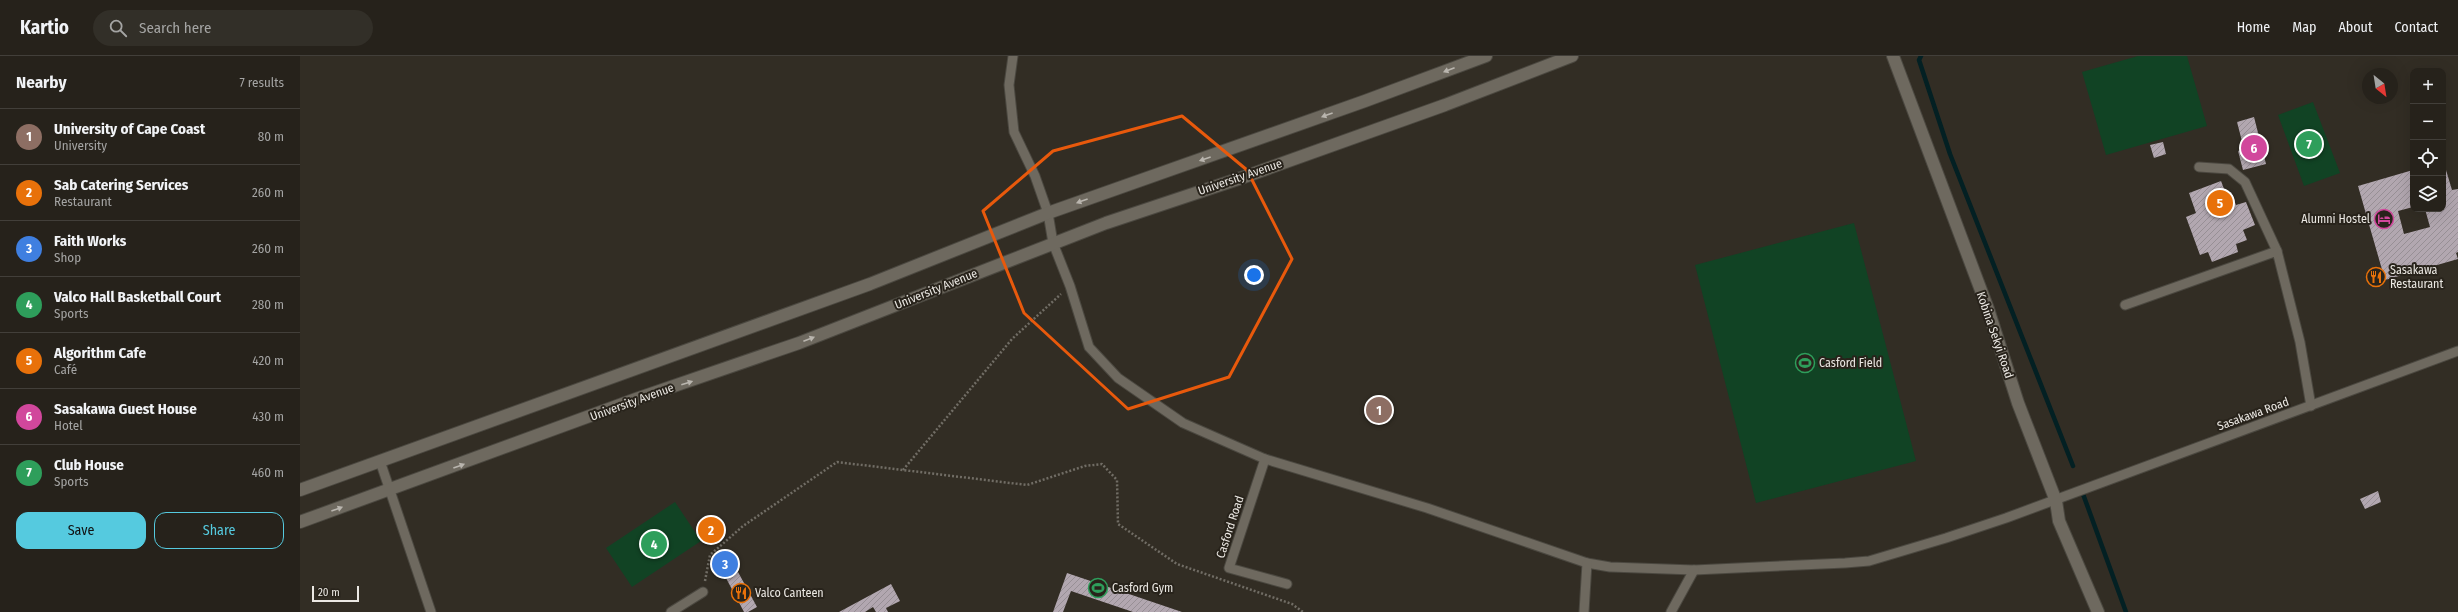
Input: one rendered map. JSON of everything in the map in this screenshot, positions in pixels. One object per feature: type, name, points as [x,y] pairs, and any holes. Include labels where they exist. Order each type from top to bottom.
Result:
[{"type":"street","points":[[300,490],[870,284],[1048,213],[1358,104],[1486,56]]},
{"type":"street","name":"University Avenue","points":[[300,522],[392,490],[636,400],[799,343],[1053,243],[1376,130],[1572,56]]},
{"type":"street","name":"Kobina Sekyi Road","points":[[1893,56],[1988,309],[2018,403],[2056,499],[2059,521],[2098,612]]},
{"type":"lane","name":"Sasakawa Road","points":[[1013,56],[1009,85],[1014,132],[1035,176],[1048,213],[1053,243],[1070,286],[1089,347],[1118,378],[1183,423],[1265,459],[1428,508],[1587,563],[1610,567],[1694,570],[1869,560],[1946,538],[2056,499],[2458,351]]},
{"type":"lane","points":[[2199,167],[2230,169],[2246,182],[2277,251],[2300,342],[2311,406]]},
{"type":"lane","points":[[2125,305],[2277,251]]},
{"type":"lane","name":"Casford Road","points":[[1265,459],[1229,568],[1287,584]]},
{"type":"lane","points":[[380,461],[392,490],[431,612]]},
{"type":"lane","points":[[1584,612],[1587,563]]},
{"type":"lane","points":[[1671,612],[1694,570]]},
{"type":"lane","points":[[671,612],[703,592]]},
{"type":"path","points":[[903,471],[1012,339],[1070,286]]},
{"type":"path","points":[[703,592],[710,555],[743,526],[837,462],[1027,486],[1085,466],[1102,464],[1117,480],[1118,524],[1177,564],[1292,604],[1303,612]]},
{"type":"highlighted area","points":[[1182,116],[1247,170],[1292,259],[1229,377],[1128,409],[1024,313],[983,211],[1053,151]]},
{"type":"green space","points":[[2138,56],[2187,56],[2207,126],[2106,155],[2082,72]]},
{"type":"green space","points":[[2313,102],[2340,173],[2304,186],[2278,115]]},
{"type":"green space","name":"Casford Field","points":[[1854,223],[1916,461],[1756,503],[1695,265]]},
{"type":"green space","points":[[675,502],[701,541],[632,587],[606,548]]},
{"type":"building","points":[[2254,117],[2266,164],[2243,170],[2238,151],[2244,149],[2237,122]]},
{"type":"building","points":[[2163,142],[2166,154],[2154,158],[2150,145]]},
{"type":"building","name":"Alumni Hostel","points":[[2446,170],[2452,190],[2458,189],[2458,252],[2456,253],[2458,259],[2385,280],[2358,186],[2410,171],[2410,208],[2398,211],[2404,234],[2430,227],[2426,212],[2446,212]]},
{"type":"building","points":[[2221,181],[2226,194],[2231,192],[2236,205],[2246,202],[2255,225],[2243,230],[2247,240],[2236,244],[2238,252],[2212,262],[2208,252],[2200,255],[2186,217],[2196,213],[2189,193]]},
{"type":"building","points":[[2378,491],[2381,502],[2365,509],[2360,499]]},
{"type":"building","points":[[738,572],[757,607],[748,612],[744,612],[726,578]]},
{"type":"building","points":[[1067,573],[1182,612],[1133,612],[1071,591],[1063,612],[1053,612]]},
{"type":"building","points":[[891,584],[900,601],[886,608],[888,612],[876,612],[873,607],[865,612],[839,612]]},
{"type":"waterway","points":[[1921,56],[1919,60],[1950,154],[2073,466]]},
{"type":"waterway","points":[[2083,494],[2126,612]]},
{"type":"place","name":"Club House","points":[[2309,144]]},
{"type":"place","name":"Sasakawa Guest House","points":[[2254,148]]},
{"type":"place","name":"Algorithm Cafe","points":[[2220,203]]},
{"type":"place","name":"Alumni Hostel","points":[[2384,219]]},
{"type":"place","name":"Sasakawa Restaurant","points":[[2376,277]]},
{"type":"place","name":"Casford Field","points":[[1805,363]]},
{"type":"place","name":"University of Cape Coast","points":[[1379,410]]},
{"type":"place","name":"Sab Catering Services","points":[[711,530]]},
{"type":"place","name":"Valco Hall Basketball Court","points":[[654,544]]},
{"type":"place","name":"Faith Works","points":[[725,564]]},
{"type":"place","name":"Casford Gym","points":[[1098,588]]},
{"type":"place","name":"Valco Canteen","points":[[741,593]]}]
